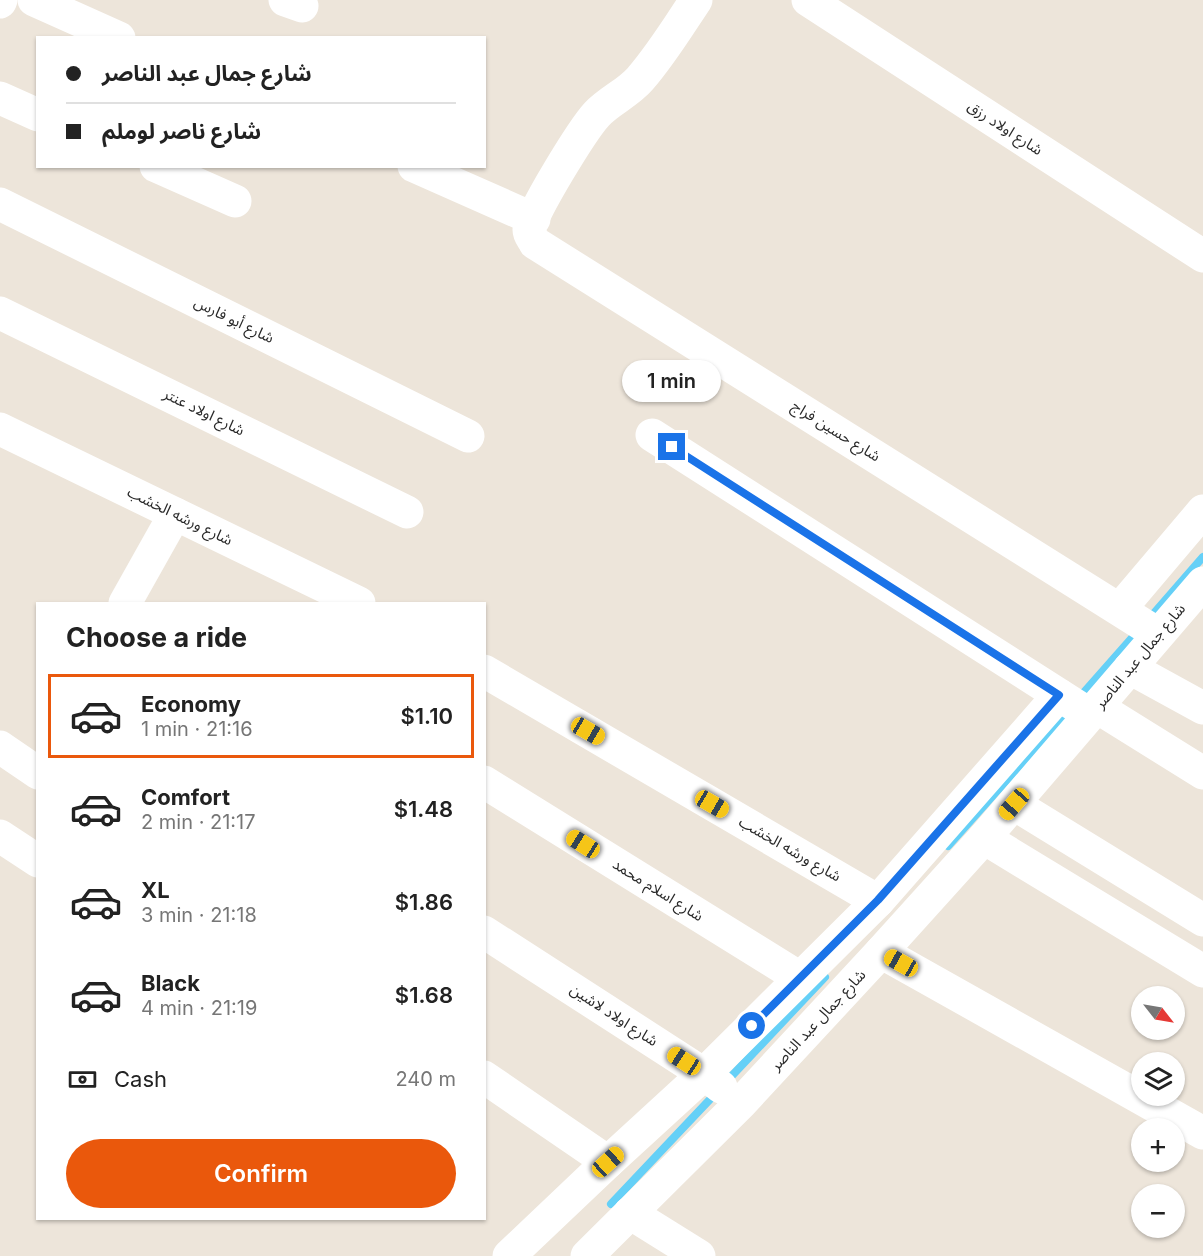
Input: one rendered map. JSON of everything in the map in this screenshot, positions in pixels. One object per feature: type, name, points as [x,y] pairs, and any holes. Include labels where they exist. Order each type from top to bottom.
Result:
[{"type":"street","points":[[34,0],[115,36]]},
{"type":"street","points":[[419,168],[534,219],[550,186],[597,114],[638,82],[696,0]]},
{"type":"street","name":"شارع اولاد رزق","points":[[808,0],[1203,256]]},
{"type":"street","points":[[0,99],[36,114]]},
{"type":"street","points":[[161,168],[235,201]]},
{"type":"street","name":"شارع أبو فارس","points":[[0,204],[468,436]]},
{"type":"street","name":"شارع حسين فراج","points":[[534,219],[530,230],[535,243],[1142,624]]},
{"type":"street","name":"شارع اولاد عنتر","points":[[0,313],[407,512]]},
{"type":"street","name":"شارع ورشه الخشب","points":[[0,429],[357,602]]},
{"type":"street","points":[[652,435],[1080,705],[1203,773]]},
{"type":"street","name":"شارع جمال عبد الناصر","points":[[587,1256],[630,1213],[724,1090],[800,978],[1080,705],[1130,668],[1142,624],[1203,511]]},
{"type":"street","points":[[126,602],[175,514]]},
{"type":"street","name":"شارع جمال عبد الناصر","points":[[1142,624],[1203,583]]},
{"type":"street","points":[[1130,668],[1203,708]]},
{"type":"street","name":"شارع ورشه الخشب","points":[[486,672],[878,900]]},
{"type":"street","name":"شارع جمال عبد الناصر","points":[[509,1256],[608,1162],[724,1090],[881,952],[1014,804],[1080,705]]},
{"type":"street","name":"شارع اسلام محمد","points":[[486,783],[800,978]]},
{"type":"street","points":[[1014,804],[1203,920]]},
{"type":"street","points":[[0,836],[36,860]]},
{"type":"street","points":[[984,838],[1203,971]]},
{"type":"street","name":"شارع اولاد لاشين","points":[[486,933],[724,1090]]},
{"type":"street","points":[[881,952],[1203,1133]]},
{"type":"street","points":[[486,1078],[608,1162]]},
{"type":"street","points":[[630,1213],[699,1256]]},
{"type":"waterway","points":[[1149,619],[1203,557]]},
{"type":"waterway","points":[[1079,698],[1139,630]]},
{"type":"waterway","points":[[948,846],[1070,709]]},
{"type":"waterway","points":[[726,1082],[825,977]]},
{"type":"waterway","points":[[611,1204],[716,1093]]},
{"type":"route","points":[[672,447],[1059,695],[878,900],[752,1026]]}]
